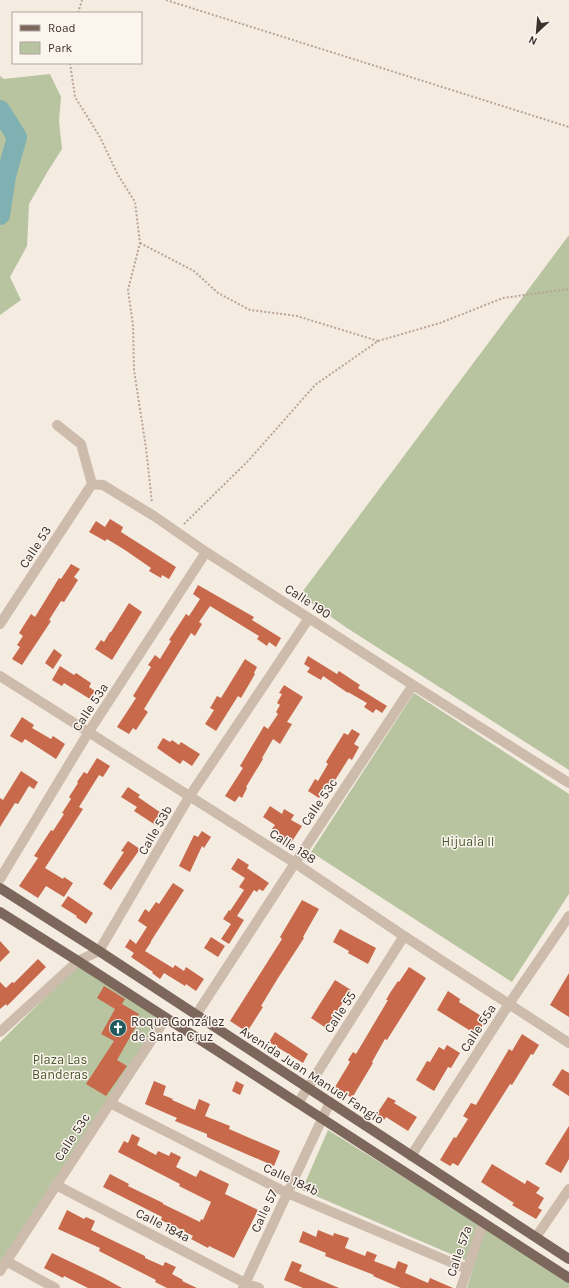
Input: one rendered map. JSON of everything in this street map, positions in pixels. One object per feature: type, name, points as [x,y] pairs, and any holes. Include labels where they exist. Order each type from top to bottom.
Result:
[{"type":"main road","name":"Avenida Juan Manuel Fangio","points":[[0,888],[99,951],[569,1259]]},
{"type":"main road","points":[[0,912],[569,1278]]},
{"type":"street","points":[[57,425],[81,444],[92,484]]},
{"type":"street","name":"Calle 190","points":[[92,484],[103,485],[154,516],[206,552],[569,783]]},
{"type":"street","name":"Calle 53","points":[[0,624],[92,484]]},
{"type":"street","name":"Calle 53a","points":[[0,879],[88,733],[206,552]]},
{"type":"street","name":"Calle 53b","points":[[99,951],[189,797],[309,618]]},
{"type":"street","name":"Calle 188","points":[[0,676],[295,863],[569,1043]]},
{"type":"street","name":"Calle 53c","points":[[196,1015],[413,685]]},
{"type":"street","name":"Calle 55a","points":[[411,1156],[509,1004],[569,916]]},
{"type":"street","name":"Calle 55","points":[[298,1103],[404,936]]},
{"type":"street","points":[[0,1032],[78,961],[99,951]]},
{"type":"street","name":"Calle 53c","points":[[0,1271],[166,1018]]},
{"type":"street","name":"Calle 57","points":[[244,1285],[330,1102]]},
{"type":"street","name":"Calle 184b","points":[[110,1103],[287,1193],[467,1269]]},
{"type":"street","name":"Calle 184a","points":[[56,1185],[244,1285],[258,1288]]},
{"type":"street","points":[[536,1237],[569,1189]]},
{"type":"street","name":"Calle 57a","points":[[460,1288],[483,1223]]},
{"type":"street","points":[[6,1261],[55,1288]]},
{"type":"path","points":[[78,12],[82,0]]},
{"type":"path","points":[[166,0],[569,127]]},
{"type":"path","points":[[70,64],[75,97],[100,137],[118,175],[135,202],[140,243],[128,290],[133,325],[134,370],[146,448],[154,516]]},
{"type":"path","points":[[140,243],[194,272],[218,293],[250,310],[297,316],[378,340]]},
{"type":"path","points":[[177,532],[249,460],[315,385],[378,340],[440,323],[503,298],[569,289]]},
{"type":"green space","points":[[50,74],[61,97],[59,121],[62,149],[29,204],[27,246],[10,277],[21,300],[0,315],[0,76],[4,79]]},
{"type":"green space","points":[[569,235],[569,770],[347,628],[300,595]]},
{"type":"green space","name":"Hijuala II","points":[[414,693],[569,794],[569,894],[512,982],[311,852]]},
{"type":"green space","name":"Plaza Las Banderas","points":[[79,964],[162,1018],[0,1263],[0,1042]]},
{"type":"green space","points":[[328,1130],[479,1224],[467,1261],[302,1190]]},
{"type":"green space","points":[[485,1228],[569,1282],[569,1288],[467,1288]]},
{"type":"building","points":[[110,519],[123,527],[121,532],[176,567],[169,579],[162,575],[161,578],[149,571],[151,568],[125,550],[107,539],[105,541],[89,532],[96,521],[105,527]]},
{"type":"building","points":[[71,564],[80,569],[74,577],[78,580],[64,602],[61,601],[49,620],[51,621],[22,665],[12,659],[20,647],[17,645],[23,636],[19,633],[31,614],[35,617],[59,578],[61,579]]},
{"type":"building","points":[[198,585],[254,617],[252,620],[281,638],[276,647],[269,642],[267,646],[257,639],[259,636],[210,606],[199,622],[202,624],[195,636],[191,633],[144,709],[148,712],[136,730],[133,728],[129,734],[117,727],[136,698],[133,696],[151,667],[148,665],[155,655],[160,659],[171,641],[169,640],[186,614],[189,616],[200,599],[193,594]]},
{"type":"building","points":[[129,603],[142,612],[112,660],[95,649],[101,640],[104,642]]},
{"type":"building","points":[[54,649],[62,655],[53,669],[45,663]]},
{"type":"building","points":[[308,656],[337,674],[339,671],[360,685],[358,688],[387,706],[382,713],[376,709],[373,713],[364,707],[367,703],[348,693],[323,676],[321,680],[307,672],[310,668],[304,664]]},
{"type":"building","points":[[245,659],[257,667],[254,673],[255,674],[241,698],[238,696],[216,731],[205,724],[214,710],[210,708],[217,696],[221,698]]},
{"type":"building","points":[[60,666],[74,675],[76,673],[91,683],[89,687],[95,691],[90,699],[64,683],[62,686],[52,680]]},
{"type":"building","points":[[284,685],[303,697],[287,722],[292,724],[280,744],[273,739],[246,787],[247,788],[242,798],[239,796],[235,802],[225,796],[243,768],[240,766],[264,726],[268,729],[278,714],[276,712],[280,705],[277,703],[282,694],[279,693]]},
{"type":"building","points":[[22,717],[34,725],[32,728],[51,739],[53,736],[65,744],[56,759],[25,739],[22,743],[10,736]]},
{"type":"building","points":[[352,729],[360,734],[354,744],[359,747],[352,760],[349,758],[332,785],[329,783],[319,798],[308,791],[315,779],[318,781],[328,764],[326,762],[344,733],[348,735]]},
{"type":"building","points":[[163,738],[170,742],[172,740],[179,745],[181,742],[200,754],[192,766],[183,760],[180,764],[157,748]]},
{"type":"building","points":[[97,758],[110,766],[103,777],[99,775],[79,807],[83,809],[45,868],[73,883],[64,897],[46,886],[38,898],[19,886],[38,858],[34,856],[51,830],[53,831],[64,814],[62,813],[71,799],[69,797],[78,783],[77,782],[84,772],[87,774]]},
{"type":"building","points":[[21,771],[38,782],[34,789],[29,786],[18,804],[15,803],[0,827],[0,798],[3,800]]},
{"type":"building","points":[[128,787],[140,795],[138,797],[164,815],[157,826],[134,811],[137,807],[121,797]]},
{"type":"building","points":[[270,806],[282,814],[284,809],[294,815],[291,820],[302,826],[291,843],[272,829],[275,825],[263,817]]},
{"type":"building","points":[[202,831],[211,837],[204,848],[202,846],[190,872],[179,866],[194,835],[198,837]]},
{"type":"building","points":[[128,841],[140,849],[111,890],[103,884],[124,852],[121,851]]},
{"type":"building","points":[[238,858],[249,865],[247,868],[269,883],[263,891],[259,889],[257,892],[254,890],[237,916],[244,920],[229,944],[221,939],[231,924],[223,919],[244,890],[239,887],[245,878],[231,869]]},
{"type":"building","points":[[173,883],[184,890],[145,951],[173,968],[175,965],[184,971],[186,967],[204,979],[196,991],[164,973],[160,979],[152,973],[153,972],[131,957],[134,953],[125,947],[130,939],[136,944],[147,927],[138,921],[145,909],[149,912],[156,902],[159,904]]},
{"type":"building","points":[[68,896],[93,913],[86,924],[76,917],[77,916],[61,906]]},
{"type":"building","points":[[302,900],[319,909],[303,937],[304,938],[261,1006],[263,1007],[247,1032],[230,1021],[282,939],[280,937]]},
{"type":"building","points":[[340,929],[376,948],[368,964],[348,953],[349,951],[333,942]]},
{"type":"building","points":[[211,937],[225,946],[218,957],[204,948]]},
{"type":"building","points":[[0,941],[10,952],[0,962]]},
{"type":"building","points":[[38,959],[46,967],[7,1006],[6,1004],[0,1009],[0,982],[6,988],[12,982],[14,983]]},
{"type":"building","points":[[409,967],[426,978],[387,1040],[385,1039],[372,1062],[373,1063],[352,1098],[335,1087],[350,1062],[348,1060],[353,1052],[356,1054],[388,1000],[386,1000],[390,993]]},
{"type":"building","points":[[569,973],[569,1017],[550,1005]]},
{"type":"building","points":[[335,980],[351,990],[326,1028],[311,1018]]},
{"type":"building","points":[[104,986],[125,999],[122,1004],[139,1014],[135,1021],[138,1023],[117,1060],[127,1066],[106,1096],[86,1084],[114,1041],[101,1034],[115,1009],[97,998]]},
{"type":"building","points":[[448,991],[460,999],[459,1002],[486,1019],[477,1035],[437,1010]]},
{"type":"building","points":[[275,1032],[308,1054],[303,1063],[269,1042]]},
{"type":"building","points":[[522,1034],[539,1045],[533,1055],[531,1054],[512,1085],[510,1084],[458,1166],[453,1163],[450,1166],[440,1160],[454,1137],[456,1138],[468,1119],[463,1116],[471,1103],[476,1105],[509,1049],[512,1051]]},
{"type":"building","points":[[447,1045],[460,1053],[451,1068],[448,1067],[434,1091],[416,1080],[427,1061],[430,1062],[439,1047],[444,1050]]},
{"type":"building","points":[[562,1069],[569,1073],[569,1096],[552,1085]]},
{"type":"building","points":[[154,1081],[166,1086],[163,1095],[173,1099],[172,1100],[195,1110],[199,1099],[210,1104],[205,1116],[230,1126],[229,1129],[280,1151],[274,1166],[207,1137],[207,1134],[175,1121],[177,1118],[145,1104]]},
{"type":"building","points":[[236,1081],[244,1085],[240,1095],[232,1091]]},
{"type":"building","points":[[388,1097],[396,1101],[394,1103],[417,1117],[408,1131],[386,1117],[384,1120],[376,1115]]},
{"type":"building","points":[[569,1126],[569,1159],[561,1173],[545,1164]]},
{"type":"building","points":[[132,1134],[140,1138],[137,1145],[156,1155],[158,1151],[169,1156],[171,1152],[181,1157],[176,1167],[196,1177],[200,1170],[229,1184],[225,1194],[258,1210],[234,1258],[209,1246],[208,1248],[191,1239],[193,1236],[176,1227],[175,1230],[166,1226],[167,1223],[161,1220],[162,1217],[103,1187],[110,1174],[129,1184],[128,1186],[163,1204],[200,1222],[201,1219],[203,1220],[211,1202],[118,1152],[124,1141],[128,1143]]},
{"type":"building","points":[[492,1164],[525,1184],[527,1180],[540,1188],[536,1193],[544,1198],[538,1208],[542,1210],[536,1219],[512,1205],[514,1203],[481,1182]]},
{"type":"building","points":[[67,1210],[84,1219],[86,1217],[95,1221],[91,1230],[163,1266],[165,1262],[176,1267],[172,1274],[183,1280],[182,1281],[197,1288],[167,1288],[155,1282],[156,1280],[99,1251],[100,1248],[58,1229]]},
{"type":"building","points":[[318,1230],[333,1236],[334,1233],[349,1238],[345,1248],[365,1256],[367,1251],[377,1255],[374,1261],[395,1269],[398,1261],[408,1265],[405,1273],[428,1283],[430,1278],[453,1288],[401,1288],[373,1276],[374,1275],[325,1256],[326,1253],[299,1242],[303,1231],[316,1237]]},
{"type":"building","points":[[52,1253],[122,1288],[88,1288],[64,1276],[63,1278],[44,1268]]},
{"type":"building","points":[[292,1261],[302,1265],[299,1271],[339,1288],[303,1288],[284,1280]]},
{"type":"waterway","points":[[0,110],[17,137],[6,176],[0,215]]},
{"type":"place","name":"Roque González de Santa Cruz","points":[[118,1028]]}]
